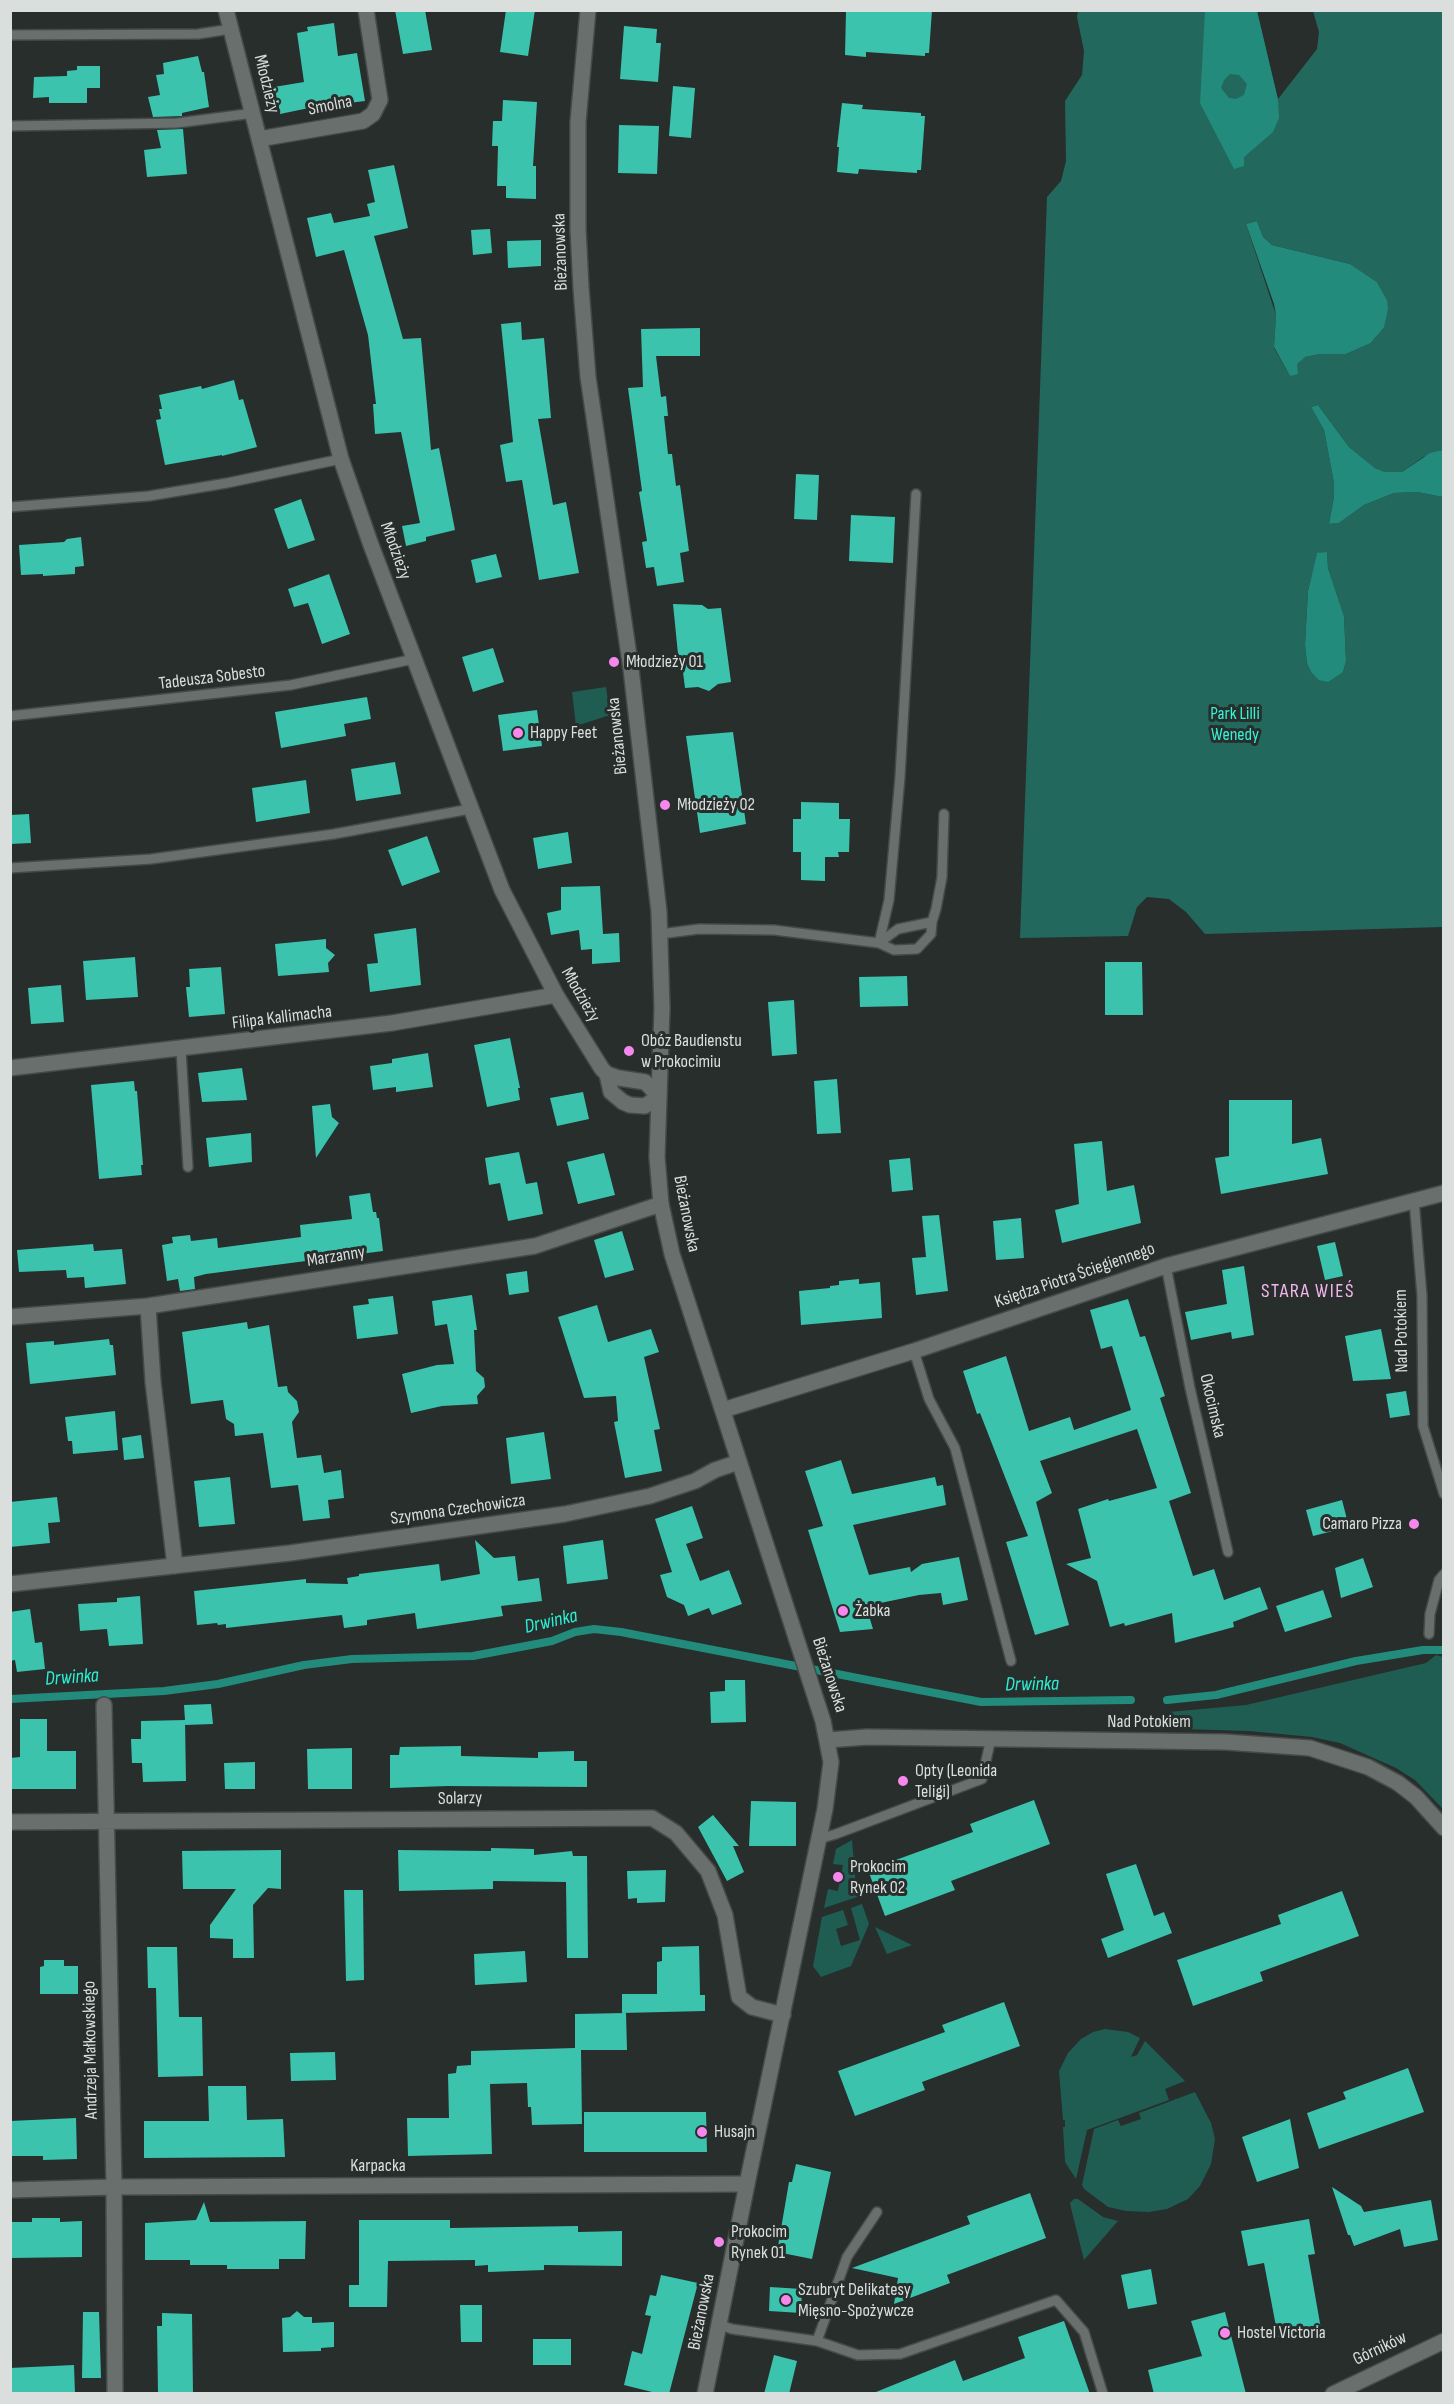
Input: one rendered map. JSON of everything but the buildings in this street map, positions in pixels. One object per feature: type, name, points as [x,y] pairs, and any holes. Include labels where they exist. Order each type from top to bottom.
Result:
[{"type":"street","name":"Młodzieży","points":[[226,10],[341,459],[502,890],[556,995],[607,1074],[611,1092],[622,1102],[645,1106],[659,1095]]},
{"type":"street","name":"Smolna","points":[[259,139],[363,121],[373,114],[380,100],[366,10]]},
{"type":"street","name":"Bieżanowska","points":[[588,10],[579,94],[578,147],[578,229],[584,330],[605,495],[631,669],[660,934],[662,1008],[657,1157],[661,1204],[671,1248],[811,1683],[828,1740],[831,1762],[830,1781],[819,1839],[705,2394]]},
{"type":"street","name":"Filipa Kallimacha","points":[[10,1068],[181,1050],[392,1023],[556,995]]},
{"type":"street","points":[[607,1074],[645,1082],[659,1095]]},
{"type":"street","name":"Księdza Piotra Ściegiennego","points":[[723,1410],[914,1351],[1166,1266],[1443,1193]]},
{"type":"street","name":"Marzanny","points":[[10,1317],[148,1306],[535,1246],[661,1204]]},
{"type":"street","points":[[148,1306],[153,1382],[175,1566]]},
{"type":"street","name":"Szymona Czechowicza","points":[[10,1584],[290,1553],[565,1514],[650,1496],[695,1481],[715,1470],[739,1462]]},
{"type":"street","name":"Andrzeja Małkowskiego","points":[[104,1705],[114,2187],[115,2394]]},
{"type":"street","name":"Nad Potokiem","points":[[828,1740],[867,1737],[991,1738],[1225,1742],[1310,1748],[1368,1767],[1398,1783],[1416,1797],[1443,1828]]},
{"type":"street","name":"Solarzy","points":[[10,1822],[652,1818],[676,1833],[708,1871],[725,1915],[739,1997],[752,2007],[783,2015]]},
{"type":"street","name":"Karpacka","points":[[10,2190],[114,2187],[747,2184]]},
{"type":"street","name":"Górników","points":[[1333,2394],[1443,2341]]},
{"type":"lane","points":[[10,35],[198,34],[231,29]]},
{"type":"lane","points":[[10,126],[177,123],[254,113]]},
{"type":"lane","points":[[10,507],[149,496],[227,483],[341,459]]},
{"type":"lane","points":[[879,943],[889,900],[900,777],[916,494]]},
{"type":"lane","name":"Tadeusza Sobesto","points":[[10,716],[291,685],[414,659]]},
{"type":"lane","points":[[10,868],[150,859],[334,834],[470,809]]},
{"type":"lane","points":[[660,934],[699,929],[774,930],[879,943],[894,950],[917,949],[931,934],[942,877],[944,814]]},
{"type":"lane","points":[[879,943],[898,929],[932,922]]},
{"type":"lane","points":[[181,1050],[188,1167]]},
{"type":"lane","name":"Nad Potokiem","points":[[1414,1200],[1422,1296],[1422,1426],[1443,1494]]},
{"type":"lane","name":"Okocimska","points":[[1166,1266],[1190,1388],[1228,1552]]},
{"type":"lane","points":[[914,1351],[929,1399],[955,1448],[1011,1661]]},
{"type":"lane","points":[[1429,1634],[1430,1614],[1439,1580],[1443,1574]]},
{"type":"lane","points":[[819,1839],[982,1779],[991,1738]]},
{"type":"lane","points":[[817,2340],[847,2257],[877,2212]]},
{"type":"lane","points":[[720,2325],[732,2329],[817,2340],[858,2355],[900,2354],[1056,2300],[1084,2332],[1103,2394]]},
{"type":"shaded area","points":[[1205,11],[1257,11],[1278,100],[1279,118],[1273,132],[1244,157],[1244,166],[1234,169],[1200,103]],"holes":[[[1230,74],[1239,75],[1247,84],[1244,95],[1236,99],[1229,98],[1221,88],[1224,80]]]},
{"type":"shaded area","points":[[1257,221],[1263,237],[1272,245],[1350,264],[1377,282],[1387,300],[1388,309],[1384,327],[1371,343],[1346,354],[1320,354],[1305,357],[1297,364],[1298,374],[1290,376],[1274,347],[1276,315],[1274,304],[1246,224]]},
{"type":"shaded area","points":[[1318,405],[1349,447],[1375,468],[1385,472],[1402,472],[1430,453],[1443,450],[1443,497],[1417,492],[1394,493],[1364,505],[1339,523],[1329,524],[1334,483],[1324,430],[1311,407]]},
{"type":"shaded area","points":[[1327,552],[1328,568],[1344,616],[1346,661],[1343,672],[1328,682],[1319,680],[1312,673],[1307,663],[1305,645],[1308,591],[1317,553]]},
{"type":"shaded area","points":[[606,687],[610,715],[576,726],[572,692]]},
{"type":"shaded area","points":[[1436,1655],[1443,1657],[1443,1809],[1415,1780],[1396,1768],[1340,1743],[1312,1737],[1249,1731],[1181,1729],[1169,1712],[1246,1705],[1426,1663]]},
{"type":"shaded area","points":[[852,1840],[857,1897],[824,1908],[828,1889],[838,1891],[843,1865],[833,1864],[836,1849]]},
{"type":"shaded area","points":[[862,1904],[869,1924],[851,1966],[821,1977],[813,1966],[822,1917],[843,1910],[848,1925],[836,1929],[841,1946],[860,1940],[851,1908]]},
{"type":"shaded area","points":[[875,1927],[912,1945],[887,1954]]},
{"type":"shaded area","points":[[1105,2029],[1128,2032],[1140,2038],[1131,2057],[1137,2055],[1145,2041],[1185,2081],[1165,2089],[1169,2100],[1087,2130],[1076,2179],[1065,2162],[1063,2127],[1065,2127],[1065,2120],[1063,2120],[1059,2071],[1068,2053],[1081,2039],[1093,2032]]},
{"type":"shaded area","points":[[1195,2092],[1211,2123],[1215,2139],[1211,2164],[1200,2186],[1188,2199],[1167,2209],[1149,2212],[1126,2211],[1108,2207],[1084,2189],[1082,2185],[1094,2129],[1118,2120],[1121,2126],[1141,2119],[1139,2113]]},
{"type":"shaded area","points":[[1078,2199],[1103,2217],[1118,2221],[1084,2260],[1070,2203]]},
{"type":"green space","name":"Park Lilli Wenedy","points":[[1078,11],[1257,11],[1278,99],[1317,49],[1319,32],[1313,11],[1443,11],[1443,450],[1423,457],[1402,472],[1385,472],[1375,468],[1349,447],[1318,405],[1311,407],[1324,430],[1334,483],[1329,524],[1339,523],[1364,505],[1394,493],[1417,492],[1443,497],[1443,927],[1205,934],[1186,912],[1169,899],[1147,897],[1137,907],[1128,936],[1020,938],[1047,197],[1061,181],[1066,161],[1065,101],[1082,75],[1084,51],[1077,17]],"holes":[[[1257,221],[1263,237],[1272,245],[1350,264],[1377,282],[1387,300],[1377,336],[1371,343],[1346,354],[1320,354],[1305,357],[1298,360],[1290,376],[1274,348],[1276,315],[1246,224]],[[1327,552],[1328,568],[1344,616],[1346,661],[1343,672],[1307,663],[1305,645],[1308,591],[1317,554]]]},
{"type":"waterway","name":"Drwinka","points":[[10,1699],[164,1691],[218,1684],[304,1665],[352,1659],[473,1656],[552,1641],[575,1632],[594,1629],[621,1632],[981,1702],[1131,1700]]},
{"type":"waterway","name":"Drwinka","points":[[1167,1700],[1216,1695],[1356,1661],[1423,1650],[1444,1650]]},
{"type":"place","name":"Młodzieży 01","points":[[614,662]]},
{"type":"place","name":"Happy Feet","points":[[518,733]]},
{"type":"place","name":"Młodzieży 02","points":[[665,805]]},
{"type":"place","name":"Obóz Baudienstu w Prokocimiu","points":[[629,1051]]},
{"type":"place","name":"Camaro Pizza","points":[[1414,1524]]},
{"type":"place","name":"Żabka","points":[[843,1611]]},
{"type":"place","name":"Opty (Leonida Teligi)","points":[[903,1781]]},
{"type":"place","name":"Prokocim Rynek 02","points":[[838,1877]]},
{"type":"place","name":"Husajn","points":[[702,2132]]},
{"type":"place","name":"Prokocim Rynek 01","points":[[719,2242]]},
{"type":"place","name":"Szubryt Delikatesy Mięsno-Spożywcze","points":[[786,2300]]},
{"type":"place","name":"Hostel Victoria","points":[[1225,2333]]},
{"type":"district","name":"STARA WIEŚ","points":[[1308,1292]]}]
